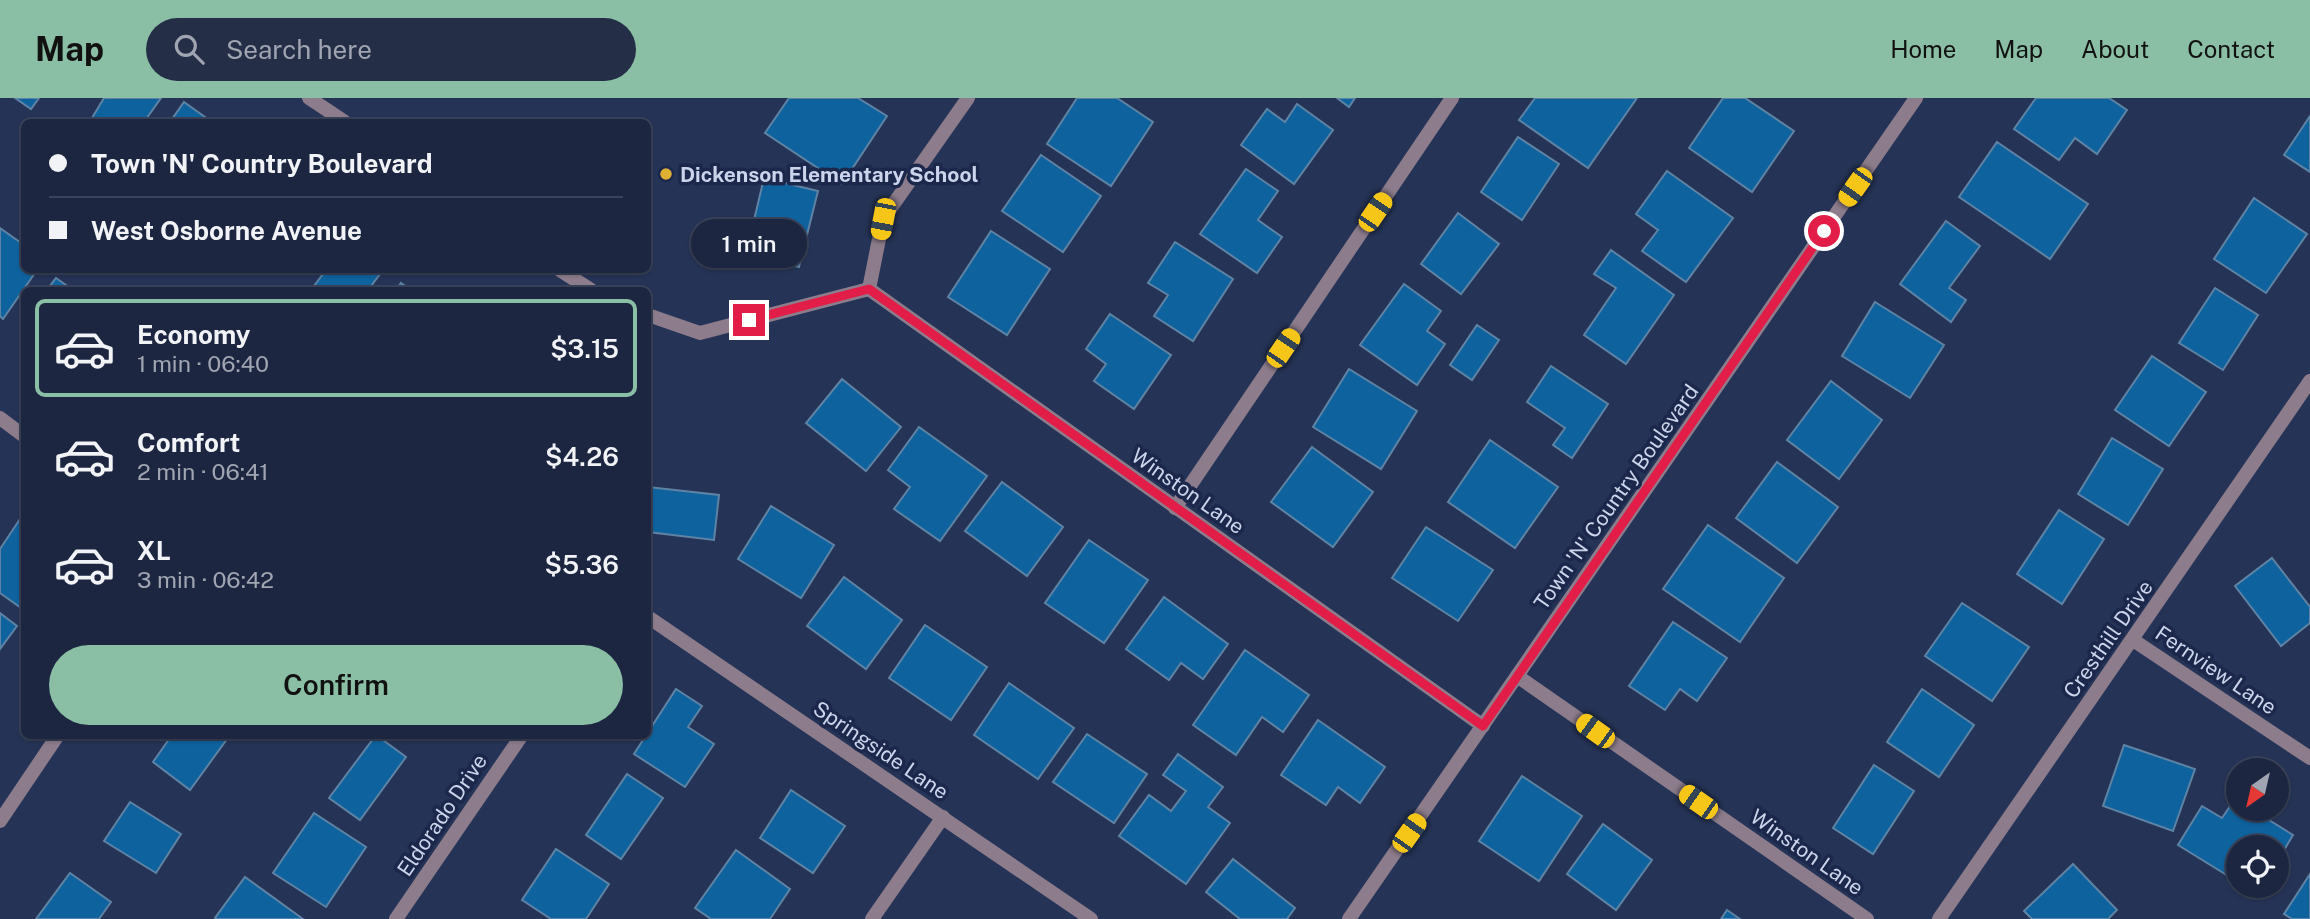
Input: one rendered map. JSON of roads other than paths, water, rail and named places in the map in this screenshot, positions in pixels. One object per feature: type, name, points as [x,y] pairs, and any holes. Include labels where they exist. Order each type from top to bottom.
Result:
[{"type":"street","points":[[309,98],[340,119]]},
{"type":"street","points":[[651,316],[700,333],[869,289],[883,219],[968,98]]},
{"type":"street","points":[[1175,508],[1452,98]]},
{"type":"street","name":"Town 'N' Country Boulevard","points":[[1349,919],[1916,98]]},
{"type":"street","points":[[564,273],[586,287]]},
{"type":"street","name":"Winston Lane","points":[[869,289],[1483,726]]},
{"type":"street","name":"Cresthill Drive","points":[[1939,919],[2310,381]]},
{"type":"street","points":[[0,418],[21,434]]},
{"type":"street","name":"Springside Lane","points":[[651,619],[1091,919]]},
{"type":"street","name":"Fernview Lane","points":[[2133,640],[2310,758]]},
{"type":"street","name":"Winston Lane","points":[[1517,676],[1867,919]]},
{"type":"street","points":[[0,821],[55,739]]},
{"type":"street","name":"Eldorado Drive","points":[[396,919],[519,739]]},
{"type":"street","points":[[872,919],[943,817]]},
{"type":"place","name":"Dickenson Elementary School","points":[[666,174]]}]
